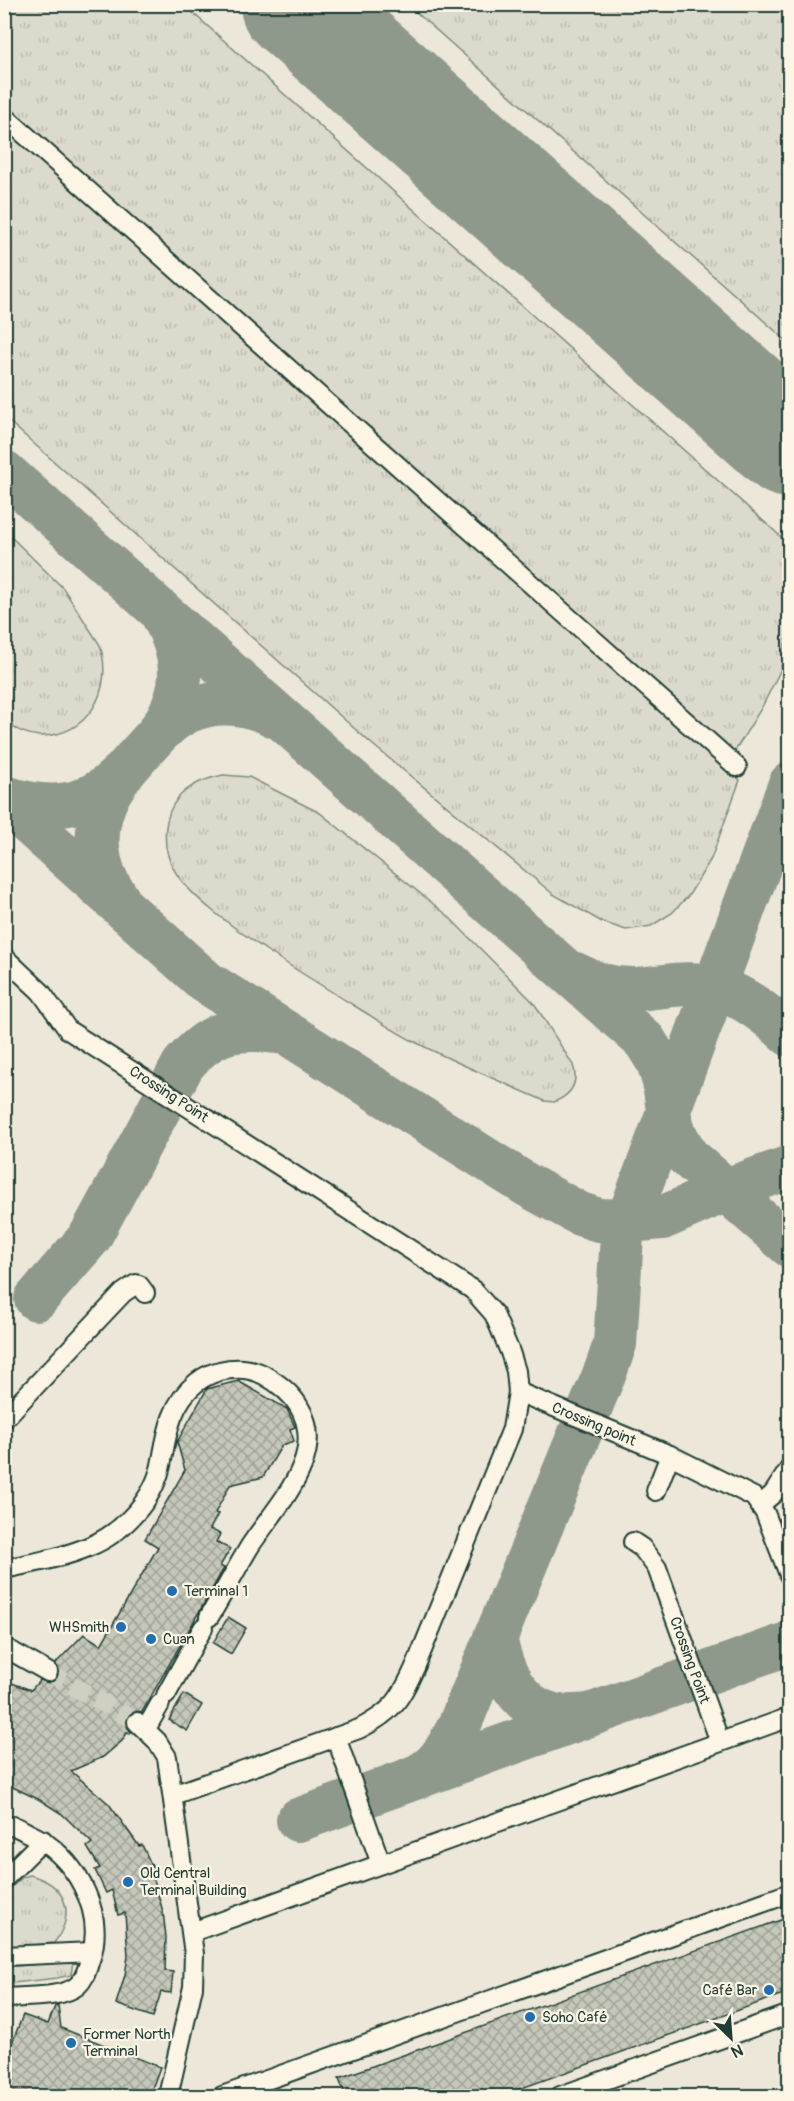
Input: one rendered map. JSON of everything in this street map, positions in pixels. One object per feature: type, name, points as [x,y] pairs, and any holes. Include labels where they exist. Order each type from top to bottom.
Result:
[{"type":"lane","points":[[4,116],[737,767]]},
{"type":"lane","name":"Crossing Point","points":[[4,957],[40,992],[68,1030],[473,1290],[494,1314],[516,1371],[518,1392],[512,1429],[406,1688],[395,1705],[377,1720],[336,1737],[173,1795]]},
{"type":"lane","points":[[4,1419],[123,1293],[136,1284],[145,1293]]},
{"type":"lane","points":[[4,1569],[87,1548],[119,1529],[137,1511],[156,1480],[162,1463],[166,1433],[187,1391],[212,1373],[232,1369],[262,1374],[276,1382],[295,1400],[307,1424],[308,1448],[297,1475],[250,1546],[163,1700],[142,1726],[167,1757],[194,1954],[193,1987],[168,2097]]},
{"type":"lane","name":"Crossing point","points":[[518,1392],[670,1455],[754,1497],[760,1505]]},
{"type":"lane","points":[[656,1491],[670,1455]]},
{"type":"lane","points":[[789,1468],[773,1494],[760,1505],[789,1577]]},
{"type":"lane","name":"Crossing Point","points":[[633,1542],[651,1559],[661,1579],[720,1742]]},
{"type":"lane","points":[[4,1647],[48,1672]]},
{"type":"lane","points":[[192,1932],[789,1716]]},
{"type":"lane","points":[[336,1737],[381,1864]]},
{"type":"lane","points":[[4,2001],[9,1998],[64,1993],[75,1987],[84,1978],[92,1952],[94,1922],[80,1881],[70,1865],[43,1840],[8,1823]]},
{"type":"lane","points":[[4,1879],[43,1840]]},
{"type":"lane","points":[[222,2097],[789,1893]]},
{"type":"lane","points":[[4,1956],[92,1952]]},
{"type":"lane","points":[[560,2097],[789,2014]]},
{"type":"shaded area","points":[[5,5],[789,5],[789,2096],[5,2096]]},
{"type":"green space","points":[[4,5],[184,5],[779,535],[789,548],[789,622],[781,669],[762,707],[725,767],[740,780],[711,859],[689,895],[672,913],[651,926],[626,930],[602,922],[553,894],[373,745],[5,418]]},
{"type":"green space","points":[[408,5],[789,5],[789,343]]},
{"type":"green space","points":[[4,530],[63,588],[100,645],[103,678],[94,707],[72,728],[57,734],[34,735],[5,723]]},
{"type":"green space","points":[[223,775],[249,777],[320,813],[447,915],[534,1003],[573,1065],[575,1077],[569,1092],[554,1102],[545,1101],[413,1041],[277,957],[230,924],[193,894],[176,873],[168,855],[165,835],[167,821],[180,795],[187,789],[204,780]]},
{"type":"green space","points":[[30,1875],[52,1885],[59,1893],[66,1910],[65,1921],[54,1943],[13,1947],[5,1941],[4,1894],[23,1877]]},
{"type":"green space","points":[[73,1961],[71,1975],[5,1984],[5,1967]]},
{"type":"building","name":"Terminal 1","points":[[238,1381],[287,1409],[295,1427],[290,1429],[294,1441],[282,1445],[263,1477],[230,1485],[215,1513],[218,1514],[210,1529],[220,1534],[216,1542],[230,1549],[220,1566],[224,1568],[142,1712],[134,1711],[129,1715],[126,1725],[130,1734],[127,1733],[122,1741],[103,1757],[71,1771],[109,1804],[139,1846],[142,1845],[156,1875],[153,1876],[163,1912],[166,1937],[165,1971],[173,1972],[171,1993],[161,1992],[153,2017],[116,2004],[128,1956],[125,1913],[118,1915],[112,1890],[106,1893],[95,1870],[100,1868],[87,1847],[92,1843],[62,1814],[40,1800],[4,1783],[4,1680],[31,1690],[40,1680],[49,1683],[57,1678],[59,1671],[55,1664],[84,1634],[101,1645],[158,1547],[145,1539],[185,1470],[177,1442],[207,1389]]},
{"type":"building","points":[[228,1617],[246,1628],[231,1654],[213,1643]]},
{"type":"building","points":[[184,1694],[202,1705],[187,1731],[169,1720]]},
{"type":"building","points":[[789,1917],[789,1992],[497,2097],[346,2097],[339,2078]]},
{"type":"building","name":"Former North Terminal","points":[[58,2005],[61,2028],[160,2067],[149,2097],[4,2097],[4,2063],[23,2015],[48,2024],[55,2006]]},
{"type":"taxiway","points":[[781,436],[790,440]]},
{"type":"taxiway","points":[[4,472],[645,1041],[658,1062],[675,1134],[687,1156],[790,1246]]},
{"type":"taxiway","points":[[160,730],[176,700],[180,671],[175,643],[161,612]]},
{"type":"taxiway","points":[[118,899],[104,874],[98,847],[98,833],[104,805],[110,792],[130,764],[170,723],[182,714],[200,707],[222,703],[234,704],[256,708],[277,717]]},
{"type":"taxiway","points":[[4,797],[37,805],[67,804],[81,801],[94,794],[108,786],[121,774]]},
{"type":"taxiway","points":[[410,1779],[434,1765],[459,1726],[606,1370],[615,1344],[622,1236],[790,784]]},
{"type":"taxiway","points":[[4,801],[206,982],[527,1185],[580,1214],[599,1220],[627,1221],[662,1218],[726,1190],[790,1167]]},
{"type":"taxiway","points":[[575,974],[590,981],[621,988],[637,989],[686,984],[716,988],[755,1007],[790,1035]]},
{"type":"taxiway","points":[[36,1299],[90,1237],[183,1065],[195,1052],[206,1043],[229,1032],[255,1030],[286,1033]]},
{"type":"taxiway","points":[[495,1637],[506,1673],[527,1702],[554,1715],[588,1715]]},
{"type":"taxiway","points":[[298,1820],[790,1643]]},
{"type":"runway","points":[[295,4],[790,443]]},
{"type":"tunnel","points":[[48,1672],[137,1722]]},
{"type":"place","name":"Terminal 1","points":[[172,1591]]},
{"type":"place","name":"WHSmith","points":[[121,1627]]},
{"type":"place","name":"Cuan","points":[[151,1639]]},
{"type":"place","name":"Old Central Terminal Building","points":[[128,1882]]},
{"type":"place","name":"Café Bar","points":[[769,1990]]},
{"type":"place","name":"Soho Café","points":[[530,2017]]},
{"type":"place","name":"Former North Terminal","points":[[71,2043]]}]
